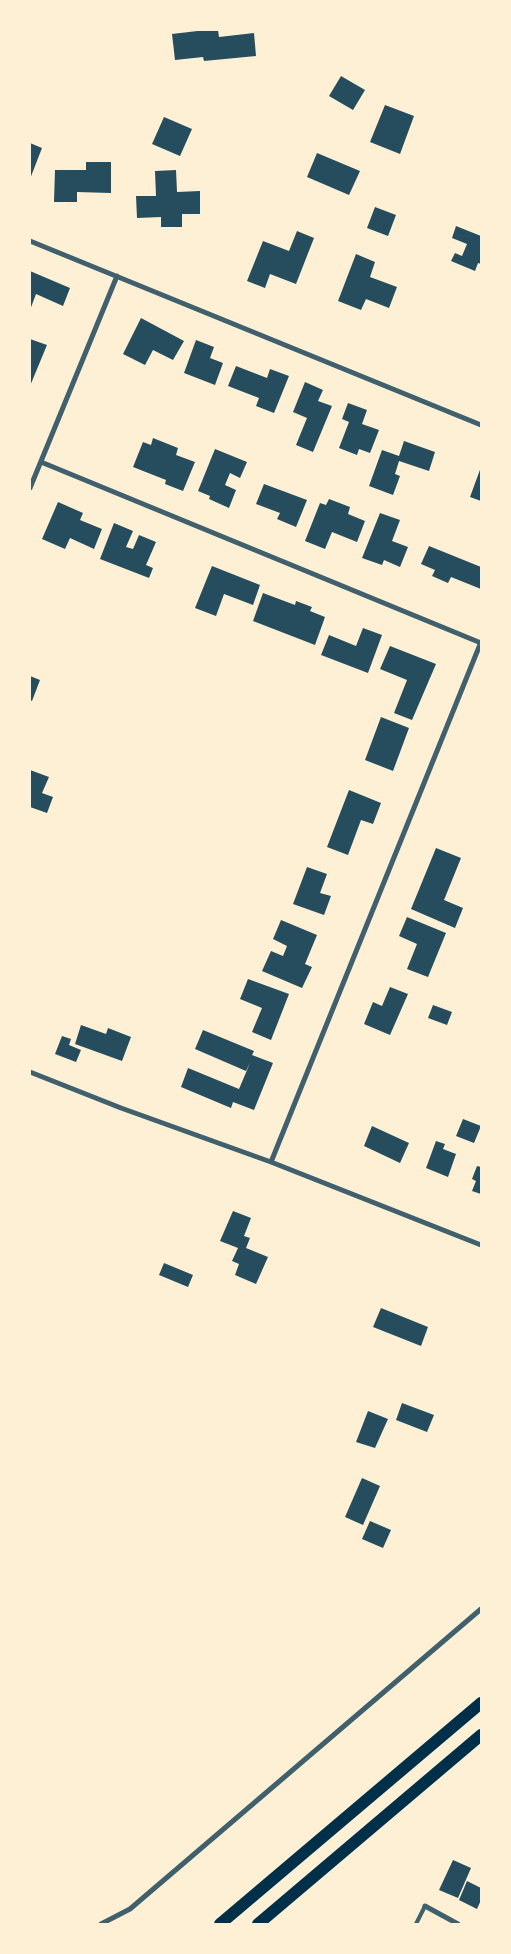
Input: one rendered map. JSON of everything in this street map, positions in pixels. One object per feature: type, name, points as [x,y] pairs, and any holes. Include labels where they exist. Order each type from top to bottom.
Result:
[{"type":"highway","points":[[220,1924],[481,1703]]},
{"type":"highway","points":[[258,1924],[481,1735]]},
{"type":"street","points":[[30,241],[481,425]]},
{"type":"street","points":[[30,488],[117,276]]},
{"type":"street","points":[[42,462],[481,643],[271,1162]]},
{"type":"street","points":[[30,1072],[121,1108],[271,1162],[481,1245]]},
{"type":"street","points":[[101,1924],[130,1909],[481,1610]]},
{"type":"street","points":[[425,1906],[458,1924]]},
{"type":"lane","points":[[416,1924],[425,1906]]},
{"type":"building","points":[[218,30],[219,37],[254,33],[256,56],[204,61],[203,57],[175,60],[172,34]]},
{"type":"building","points":[[341,76],[365,90],[353,110],[329,96]]},
{"type":"building","points":[[385,105],[414,116],[400,154],[370,142]]},
{"type":"building","points":[[164,117],[192,129],[180,156],[152,144]]},
{"type":"building","points":[[30,143],[42,148],[30,179]]},
{"type":"building","points":[[317,153],[360,171],[349,195],[307,177]]},
{"type":"building","points":[[86,162],[111,162],[111,193],[77,192],[77,202],[54,202],[55,170],[86,170]]},
{"type":"building","points":[[176,170],[177,192],[200,191],[200,214],[182,214],[182,227],[161,227],[161,217],[137,218],[136,196],[156,196],[155,171]]},
{"type":"building","points":[[375,207],[396,215],[388,236],[367,228]]},
{"type":"building","points":[[456,226],[481,236],[481,264],[478,263],[475,271],[451,261],[455,253],[462,256],[467,244],[452,238]]},
{"type":"building","points":[[297,231],[314,238],[296,284],[270,274],[265,288],[247,281],[263,241],[289,251]]},
{"type":"building","points":[[356,254],[375,262],[370,277],[397,287],[389,308],[366,299],[361,310],[338,301]]},
{"type":"building","points":[[30,271],[70,288],[63,306],[36,294],[30,310]]},
{"type":"building","points":[[141,318],[184,341],[173,360],[153,350],[145,365],[123,354]]},
{"type":"building","points":[[30,339],[47,345],[30,386]]},
{"type":"building","points":[[196,340],[214,347],[210,358],[223,363],[215,385],[184,373]]},
{"type":"building","points":[[236,366],[267,378],[270,369],[289,376],[274,413],[256,406],[259,398],[228,386]]},
{"type":"building","points":[[305,382],[323,390],[318,401],[332,406],[313,452],[296,445],[307,418],[293,412]]},
{"type":"building","points":[[348,403],[367,410],[362,424],[379,430],[370,453],[359,449],[357,455],[339,448],[349,422],[342,419]]},
{"type":"building","points":[[153,438],[178,448],[176,455],[195,462],[183,491],[165,484],[166,480],[133,467],[143,442],[151,445]]},
{"type":"building","points":[[404,441],[435,452],[429,471],[399,461],[395,474],[400,476],[393,495],[369,486],[382,450],[399,456]]},
{"type":"building","points":[[215,449],[247,462],[240,478],[230,473],[225,485],[236,490],[229,508],[209,499],[210,496],[198,491]]},
{"type":"building","points":[[481,467],[481,501],[470,497]]},
{"type":"building","points":[[264,484],[307,500],[296,527],[277,519],[280,513],[256,504]]},
{"type":"building","points":[[329,499],[350,507],[348,514],[365,521],[357,542],[332,532],[325,549],[305,541],[320,503],[326,505]]},
{"type":"building","points":[[58,502],[83,513],[80,520],[102,529],[94,549],[70,538],[65,549],[42,539]]},
{"type":"building","points":[[380,513],[400,520],[392,541],[408,547],[400,567],[384,560],[382,565],[362,558]]},
{"type":"building","points":[[114,523],[133,531],[126,547],[133,549],[139,535],[156,542],[146,565],[153,568],[149,578],[100,559]]},
{"type":"building","points":[[429,546],[481,567],[481,589],[451,577],[448,583],[432,576],[435,570],[421,564]]},
{"type":"building","points":[[212,566],[260,585],[253,605],[224,594],[216,616],[195,608]]},
{"type":"building","points":[[263,593],[295,605],[296,601],[312,607],[310,611],[325,617],[315,645],[253,621]]},
{"type":"building","points":[[363,628],[382,635],[368,673],[321,655],[329,635],[356,646]]},
{"type":"building","points":[[390,646],[436,664],[412,720],[394,713],[407,680],[380,669]]},
{"type":"building","points":[[30,676],[40,680],[32,701],[30,700]]},
{"type":"building","points":[[381,717],[409,728],[393,771],[365,760]]},
{"type":"building","points":[[30,770],[49,777],[42,793],[53,797],[47,813],[30,807]]},
{"type":"building","points":[[349,790],[381,803],[373,824],[361,820],[348,855],[327,847]]},
{"type":"building","points":[[436,848],[461,858],[444,900],[463,908],[455,928],[411,909]]},
{"type":"building","points":[[307,867],[327,874],[320,893],[331,896],[324,915],[293,904]]},
{"type":"building","points":[[407,917],[446,933],[428,977],[407,969],[417,944],[399,936]]},
{"type":"building","points":[[281,920],[317,935],[305,964],[312,967],[302,988],[262,971],[271,951],[283,956],[287,946],[273,939]]},
{"type":"building","points":[[248,979],[289,994],[271,1040],[252,1032],[262,1008],[240,999]]},
{"type":"building","points":[[390,987],[408,994],[390,1035],[364,1024],[373,1002],[382,1006]]},
{"type":"building","points":[[433,1005],[452,1012],[447,1025],[428,1018]]},
{"type":"building","points":[[81,1025],[106,1034],[108,1028],[131,1037],[122,1061],[75,1044]]},
{"type":"building","points":[[203,1030],[254,1051],[252,1055],[273,1063],[254,1110],[233,1102],[231,1108],[181,1087],[188,1068],[239,1089],[250,1063],[246,1071],[195,1049]]},
{"type":"building","points":[[62,1036],[71,1039],[69,1045],[81,1050],[76,1062],[55,1054]]},
{"type":"building","points":[[463,1119],[481,1126],[474,1143],[456,1136]]},
{"type":"building","points":[[372,1126],[409,1143],[400,1163],[364,1146]]},
{"type":"building","points":[[436,1141],[445,1144],[443,1149],[456,1154],[448,1177],[426,1168]]},
{"type":"building","points":[[477,1166],[481,1167],[481,1194],[472,1191],[476,1181],[472,1179]]},
{"type":"building","points":[[233,1211],[251,1218],[244,1236],[250,1238],[246,1248],[268,1257],[256,1284],[235,1275],[239,1264],[232,1261],[238,1248],[220,1241]]},
{"type":"building","points":[[164,1263],[193,1275],[188,1287],[159,1275]]},
{"type":"building","points":[[381,1308],[428,1327],[421,1346],[373,1327]]},
{"type":"building","points":[[402,1403],[434,1415],[427,1432],[396,1420]]},
{"type":"building","points":[[368,1411],[388,1419],[375,1448],[356,1442]]},
{"type":"building","points":[[362,1478],[380,1486],[363,1525],[345,1517]]},
{"type":"building","points":[[370,1521],[391,1530],[383,1548],[362,1539]]},
{"type":"building","points":[[453,1860],[471,1868],[458,1898],[439,1890]]},
{"type":"building","points":[[467,1881],[481,1888],[481,1900],[477,1909],[459,1900]]}]
